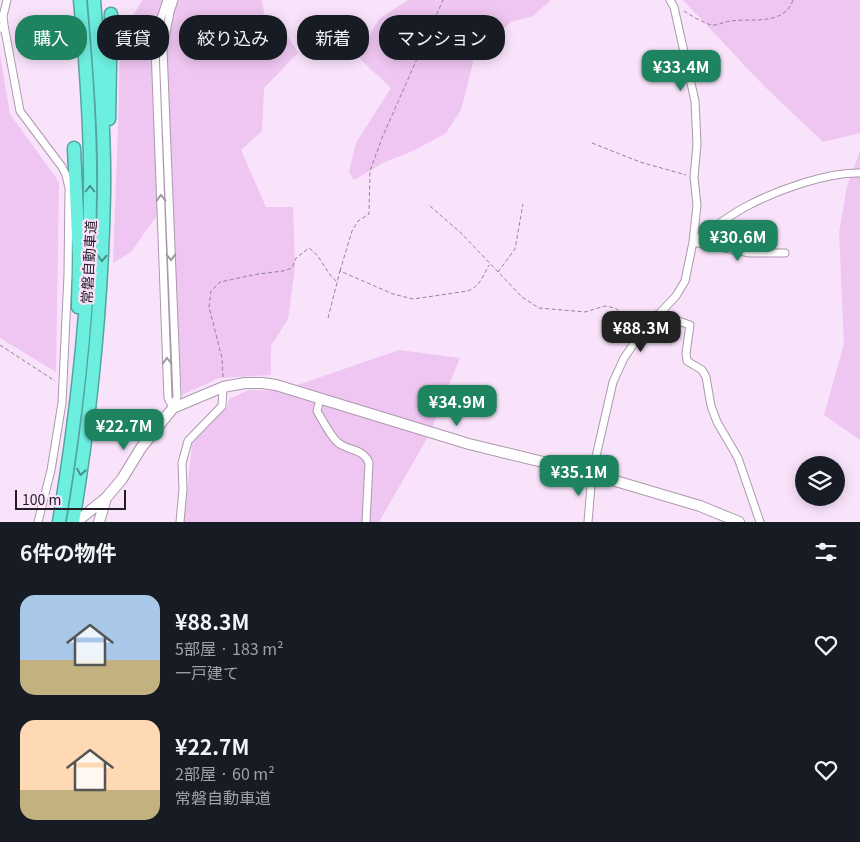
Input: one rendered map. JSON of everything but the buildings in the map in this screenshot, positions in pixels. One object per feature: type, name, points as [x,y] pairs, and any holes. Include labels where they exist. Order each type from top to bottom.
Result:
[{"type":"highway","name":"常磐自動車道","points":[[59,522],[78,395],[86,297],[90,193],[89,114],[80,0]]},
{"type":"highway","name":"常磐自動車道","points":[[74,522],[96,345],[102,263],[104,192],[102,126],[94,0]]},
{"type":"highway","points":[[104,192],[109,126],[111,14]]},
{"type":"highway","points":[[74,148],[79,258],[78,395]]},
{"type":"street","points":[[7,0],[2,27],[20,111],[62,167],[68,188],[68,275],[62,402],[50,470],[38,522]]},
{"type":"street","points":[[167,0],[154,47],[168,398],[174,408]]},
{"type":"street","points":[[174,0],[163,49],[176,397],[174,408]]},
{"type":"street","points":[[588,522],[592,474],[612,382],[624,358],[644,330],[676,296],[685,282],[694,242],[697,205],[694,177],[697,144],[695,101],[672,3]]},
{"type":"street","points":[[694,242],[748,205],[820,178],[860,173]]},
{"type":"street","points":[[694,242],[750,254],[785,253]]},
{"type":"street","points":[[658,314],[690,325],[686,353],[687,361],[702,370],[706,377],[711,406],[717,422],[738,458],[760,522]]},
{"type":"street","points":[[74,522],[106,498],[122,479],[141,448],[174,408],[224,388],[245,383],[276,385],[469,444],[592,474],[700,506],[739,522]]},
{"type":"street","points":[[180,522],[183,489],[182,463],[188,441],[222,406],[224,388]]},
{"type":"street","points":[[320,399],[317,411],[338,444],[354,449],[367,458],[369,463],[370,476],[366,522]]},
{"type":"street","points":[[99,522],[106,498]]},
{"type":"path","points":[[328,318],[352,231],[358,221],[369,214],[370,171],[379,146],[443,0]]},
{"type":"path","points":[[672,3],[712,25],[732,20],[770,20],[778,17],[791,5],[793,0]]},
{"type":"path","points":[[592,142],[640,162],[694,177]]},
{"type":"path","points":[[497,272],[515,249],[523,204]]},
{"type":"path","points":[[430,206],[461,233],[522,297],[539,308],[585,312],[605,306],[615,308],[633,324],[644,330]]},
{"type":"path","points":[[224,388],[222,358],[209,307],[211,291],[220,282],[258,274],[283,272],[292,268],[296,258],[309,248],[318,255],[330,276],[337,282]]},
{"type":"path","points":[[340,271],[393,294],[413,299],[468,291],[475,288],[480,284],[490,264]]},
{"type":"path","points":[[0,345],[62,385]]},
{"type":"shaded area","points":[[142,0],[260,0],[262,1],[264,15],[179,15],[179,60],[287,60],[287,35],[297,51],[297,54],[264,88],[262,131],[241,150],[266,207],[293,207],[295,267],[288,319],[271,346],[271,375],[219,378],[182,395],[171,214],[156,217],[131,252],[113,263],[119,60],[169,60],[169,15],[132,15]]},
{"type":"shaded area","points":[[408,0],[551,0],[533,16],[511,22],[505,28],[505,15],[385,15]]},
{"type":"shaded area","points":[[683,0],[860,0],[860,133],[823,142],[763,85]]},
{"type":"shaded area","points":[[379,19],[379,60],[474,60],[461,110],[446,133],[415,150],[383,163],[354,180],[349,172],[356,143],[391,88],[361,60],[369,60],[369,36]]},
{"type":"shaded area","points":[[0,54],[10,114],[59,182],[56,372],[0,338]]},
{"type":"shaded area","points":[[860,151],[860,440],[824,415],[844,344],[839,233],[847,186]]},
{"type":"shaded area","points":[[399,350],[460,358],[429,435],[379,522],[184,522],[192,444],[227,407],[229,399],[249,390],[280,391]]}]
